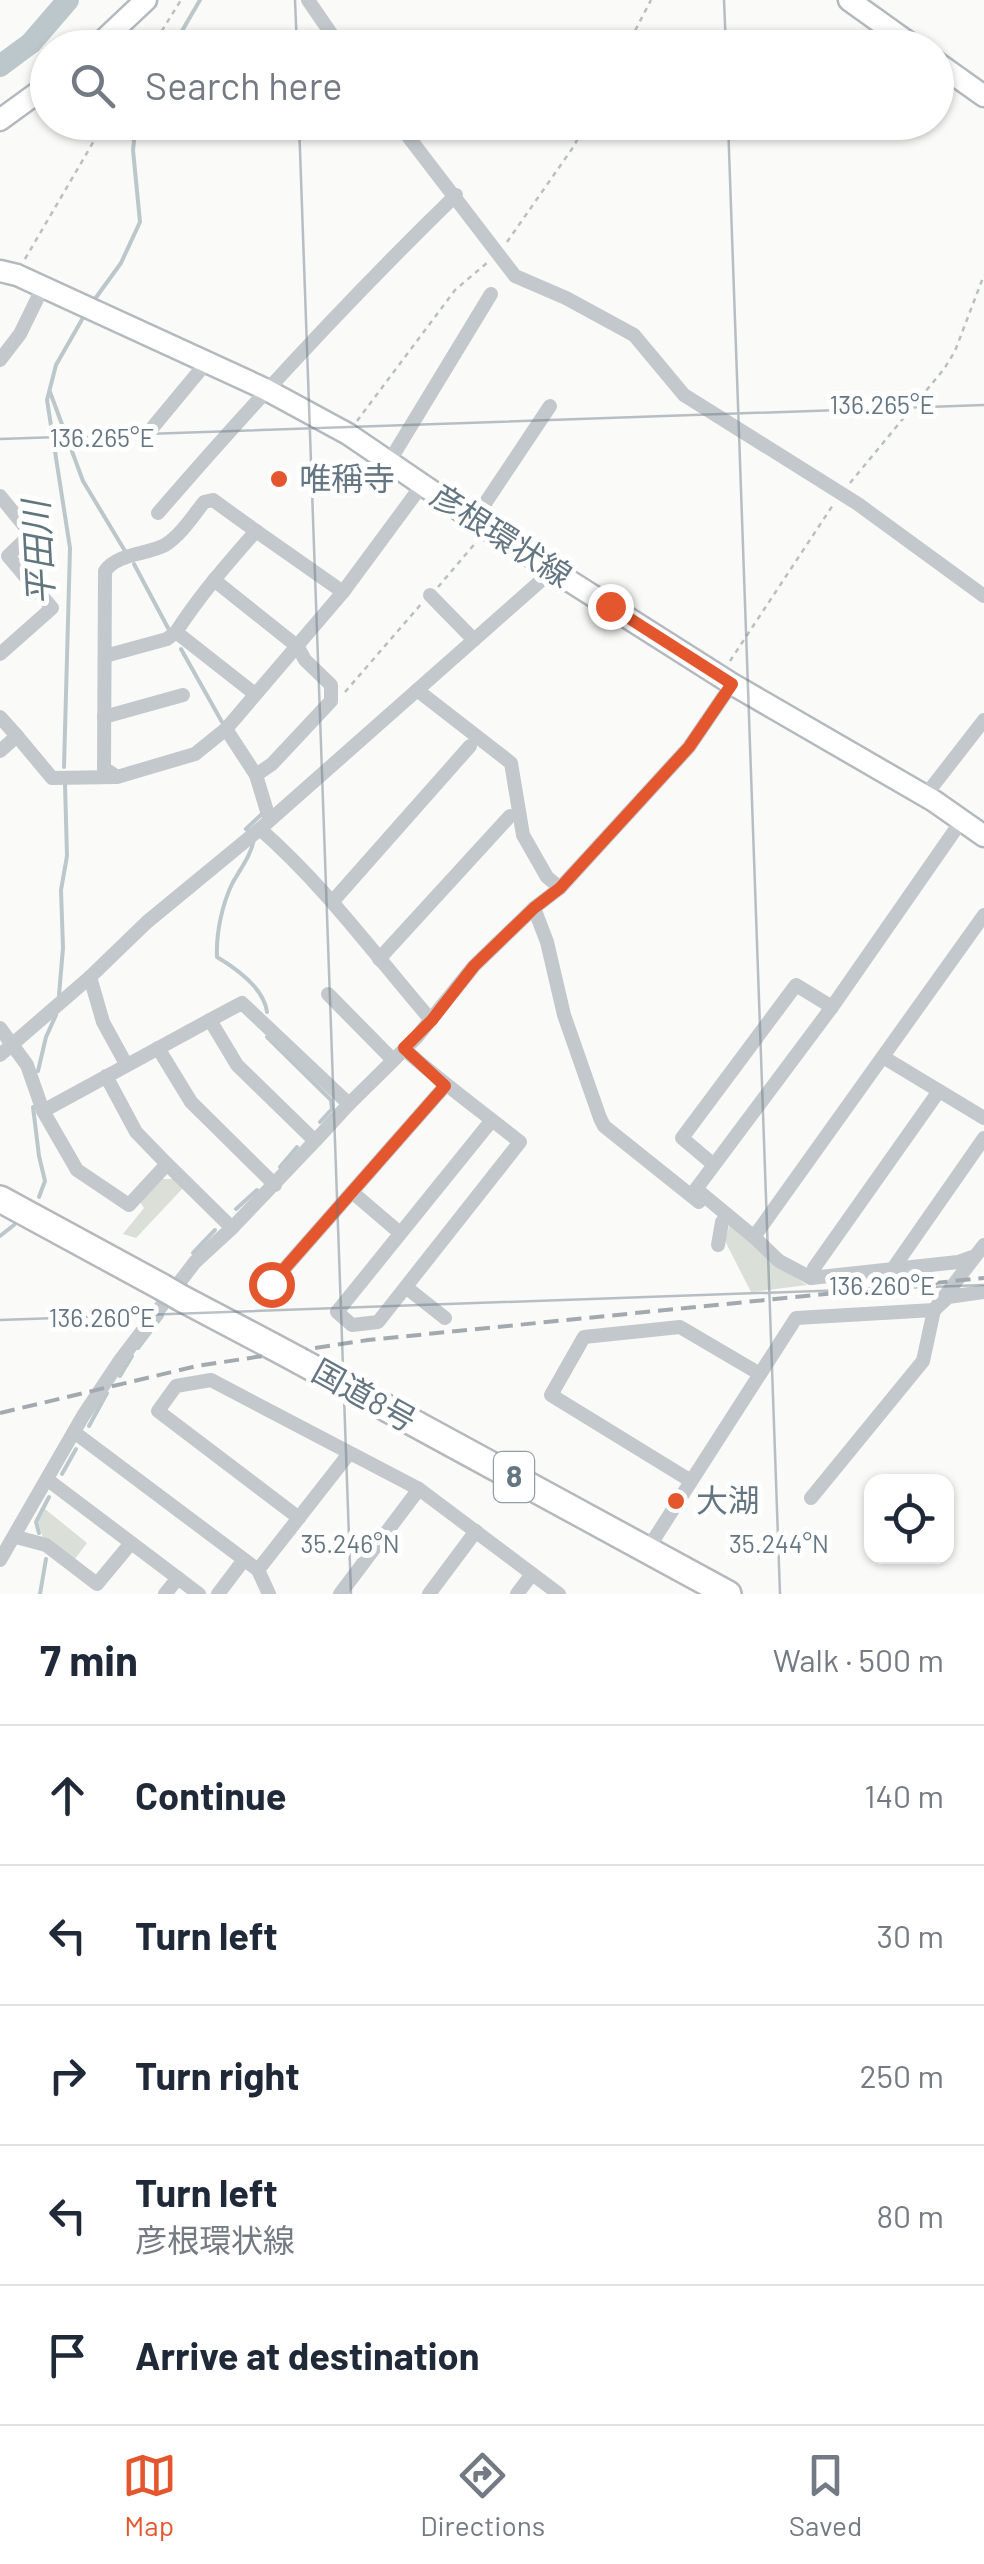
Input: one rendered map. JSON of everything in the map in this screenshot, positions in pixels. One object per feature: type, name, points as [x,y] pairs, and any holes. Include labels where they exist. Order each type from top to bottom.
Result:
[{"type":"highway","name":"国道8号","points":[[0,1199],[728,1594]]},
{"type":"main road","points":[[114,30],[146,0]]},
{"type":"main road","points":[[849,0],[891,30]]},
{"type":"main road","points":[[954,75],[984,96]]},
{"type":"main road","points":[[0,120],[30,98]]},
{"type":"main road","name":"彦根環状線","points":[[8,273],[265,389],[348,434],[480,524],[984,836]]},
{"type":"street","points":[[308,0],[329,30]]},
{"type":"street","points":[[412,140],[515,276],[634,335],[684,395],[841,494],[984,596]]},
{"type":"street","points":[[158,512],[354,293],[456,195]]},
{"type":"street","points":[[0,360],[20,334],[42,287]]},
{"type":"street","points":[[389,462],[491,294]]},
{"type":"street","points":[[152,426],[206,363]]},
{"type":"street","points":[[480,524],[550,406]]},
{"type":"street","points":[[0,717],[52,778],[116,776],[195,754],[226,729],[298,647],[422,484]]},
{"type":"street","points":[[0,496],[31,534],[4,559],[52,608],[0,654]]},
{"type":"street","points":[[116,776],[103,765],[105,570],[112,561],[160,548],[174,539],[204,502],[213,500],[343,592]]},
{"type":"street","points":[[105,656],[167,639],[176,632],[256,531]]},
{"type":"street","points":[[0,1055],[146,922],[264,824],[553,570]]},
{"type":"street","points":[[214,580],[298,647],[305,660],[332,686],[331,700],[272,764],[256,775]]},
{"type":"street","points":[[430,595],[474,640]]},
{"type":"street","points":[[176,632],[255,694]]},
{"type":"street","points":[[0,1560],[121,1359],[194,1262],[275,1185],[432,1020],[474,966],[560,888],[689,747],[727,680]]},
{"type":"street","points":[[417,690],[511,764],[523,835],[547,877],[560,888]]},
{"type":"street","points":[[104,716],[182,695]]},
{"type":"street","points":[[925,796],[984,720]]},
{"type":"street","points":[[226,729],[256,775],[264,824],[432,1020]]},
{"type":"street","points":[[0,750],[17,736]]},
{"type":"street","points":[[333,901],[470,746]]},
{"type":"street","points":[[379,959],[510,816]]},
{"type":"street","points":[[724,1218],[696,1189],[832,1007],[962,820]]},
{"type":"street","points":[[534,908],[547,942],[564,1014],[604,1126],[754,1237],[779,1260],[811,1278],[958,1262],[972,1257]]},
{"type":"street","points":[[754,1237],[984,915]]},
{"type":"street","points":[[90,977],[104,1022],[126,1064]]},
{"type":"street","points":[[714,1165],[682,1138],[796,985],[832,1007]]},
{"type":"street","points":[[328,994],[392,1060]]},
{"type":"street","points":[[43,1111],[242,1003],[349,1104]]},
{"type":"street","points":[[210,1020],[237,1065],[315,1141]]},
{"type":"street","points":[[0,1028],[27,1066],[43,1111],[76,1170],[129,1205],[167,1164]]},
{"type":"street","points":[[158,1048],[190,1102],[275,1185]]},
{"type":"street","points":[[404,1048],[445,1086],[492,1120],[520,1142],[378,1322],[352,1325],[337,1312],[492,1120]]},
{"type":"street","points":[[882,1057],[984,1118]]},
{"type":"street","points":[[106,1076],[136,1132],[232,1228]]},
{"type":"street","points":[[271,1284],[445,1086]]},
{"type":"street","points":[[811,1278],[814,1268],[939,1091]]},
{"type":"street","points":[[892,1270],[984,1138]]},
{"type":"street","points":[[352,1192],[400,1233]]},
{"type":"street","points":[[718,1246],[724,1218]]},
{"type":"street","points":[[811,1498],[923,1362],[934,1310],[984,1244]]},
{"type":"street","points":[[407,1288],[445,1318]]},
{"type":"street","points":[[646,1550],[796,1318],[934,1310],[948,1296],[984,1292]]},
{"type":"street","points":[[691,1481],[552,1395],[584,1337],[680,1327],[760,1374]]},
{"type":"street","points":[[299,1518],[158,1411],[176,1386],[211,1380],[419,1489],[558,1594]]},
{"type":"street","points":[[74,1432],[258,1570],[269,1594]]},
{"type":"street","points":[[258,1570],[348,1454]]},
{"type":"street","points":[[48,1480],[199,1594]]},
{"type":"street","points":[[340,1594],[419,1489]]},
{"type":"street","points":[[429,1594],[476,1531]]},
{"type":"street","points":[[16,1537],[46,1545],[97,1584],[130,1543]]},
{"type":"street","points":[[218,1594],[244,1561]]},
{"type":"street","points":[[517,1594],[532,1574]]},
{"type":"street","points":[[164,1594],[178,1578]]},
{"type":"path","points":[[162,30],[181,0]]},
{"type":"path","points":[[635,30],[650,0]]},
{"type":"path","points":[[8,273],[66,193],[95,140]]},
{"type":"path","points":[[348,434],[455,290],[499,253],[577,140]]},
{"type":"path","points":[[727,680],[841,494],[944,370],[984,275]]},
{"type":"path","points":[[331,700],[342,694],[430,595],[480,524]]},
{"type":"shaded area","points":[[161,1179],[175,1179],[183,1188],[136,1238],[123,1234],[144,1208],[140,1202]]},
{"type":"shaded area","points":[[730,1223],[775,1265],[807,1285],[751,1292],[725,1241]]},
{"type":"shaded area","points":[[45,1509],[87,1543],[75,1559],[43,1538],[38,1522]]},
{"type":"waterway","points":[[42,30],[68,0]]},
{"type":"waterway","name":"平田川","points":[[182,30],[200,0]]},
{"type":"waterway","points":[[0,66],[30,44]]},
{"type":"waterway","name":"平田川","points":[[92,303],[121,263],[140,222],[134,140]]},
{"type":"waterway","name":"平田川","points":[[64,767],[70,548],[47,400],[56,365],[84,316]]},
{"type":"waterway","points":[[50,392],[83,481],[125,551]]},
{"type":"waterway","points":[[134,564],[168,628]]},
{"type":"waterway","points":[[181,649],[222,722]]},
{"type":"waterway","name":"平田川","points":[[59,995],[63,948],[61,890],[67,856],[65,784]]},
{"type":"waterway","points":[[248,831],[263,813]]},
{"type":"waterway","points":[[254,839],[225,901],[217,957],[255,987],[267,1012]]},
{"type":"waterway","name":"平田川","points":[[38,1071],[56,1015]]},
{"type":"waterway","points":[[267,1037],[331,1100],[332,1109],[320,1122]]},
{"type":"waterway","name":"平田川","points":[[33,1107],[45,1181],[39,1197]]},
{"type":"waterway","points":[[280,1167],[297,1147]]},
{"type":"waterway","points":[[236,1209],[257,1190]]},
{"type":"waterway","name":"平田川","points":[[0,1236],[14,1225]]},
{"type":"waterway","points":[[193,1253],[215,1230]]},
{"type":"waterway","points":[[138,1348],[162,1316]]},
{"type":"waterway","points":[[120,1376],[132,1356]]},
{"type":"waterway","points":[[89,1426],[107,1393]]},
{"type":"waterway","points":[[62,1474],[76,1449]]},
{"type":"waterway","points":[[39,1533],[36,1522],[49,1497]]},
{"type":"waterway","points":[[40,1594],[46,1559]]},
{"type":"railway","points":[[0,1413],[197,1366],[368,1340],[984,1278]]},
{"type":"place","name":"唯稱寺","points":[[279,479]]},
{"type":"place","name":"大湖","points":[[676,1501]]},
{"type":"route","points":[[271,1284],[445,1086],[404,1048],[432,1020],[474,966],[560,888],[689,747],[732,684],[610,606]]}]
